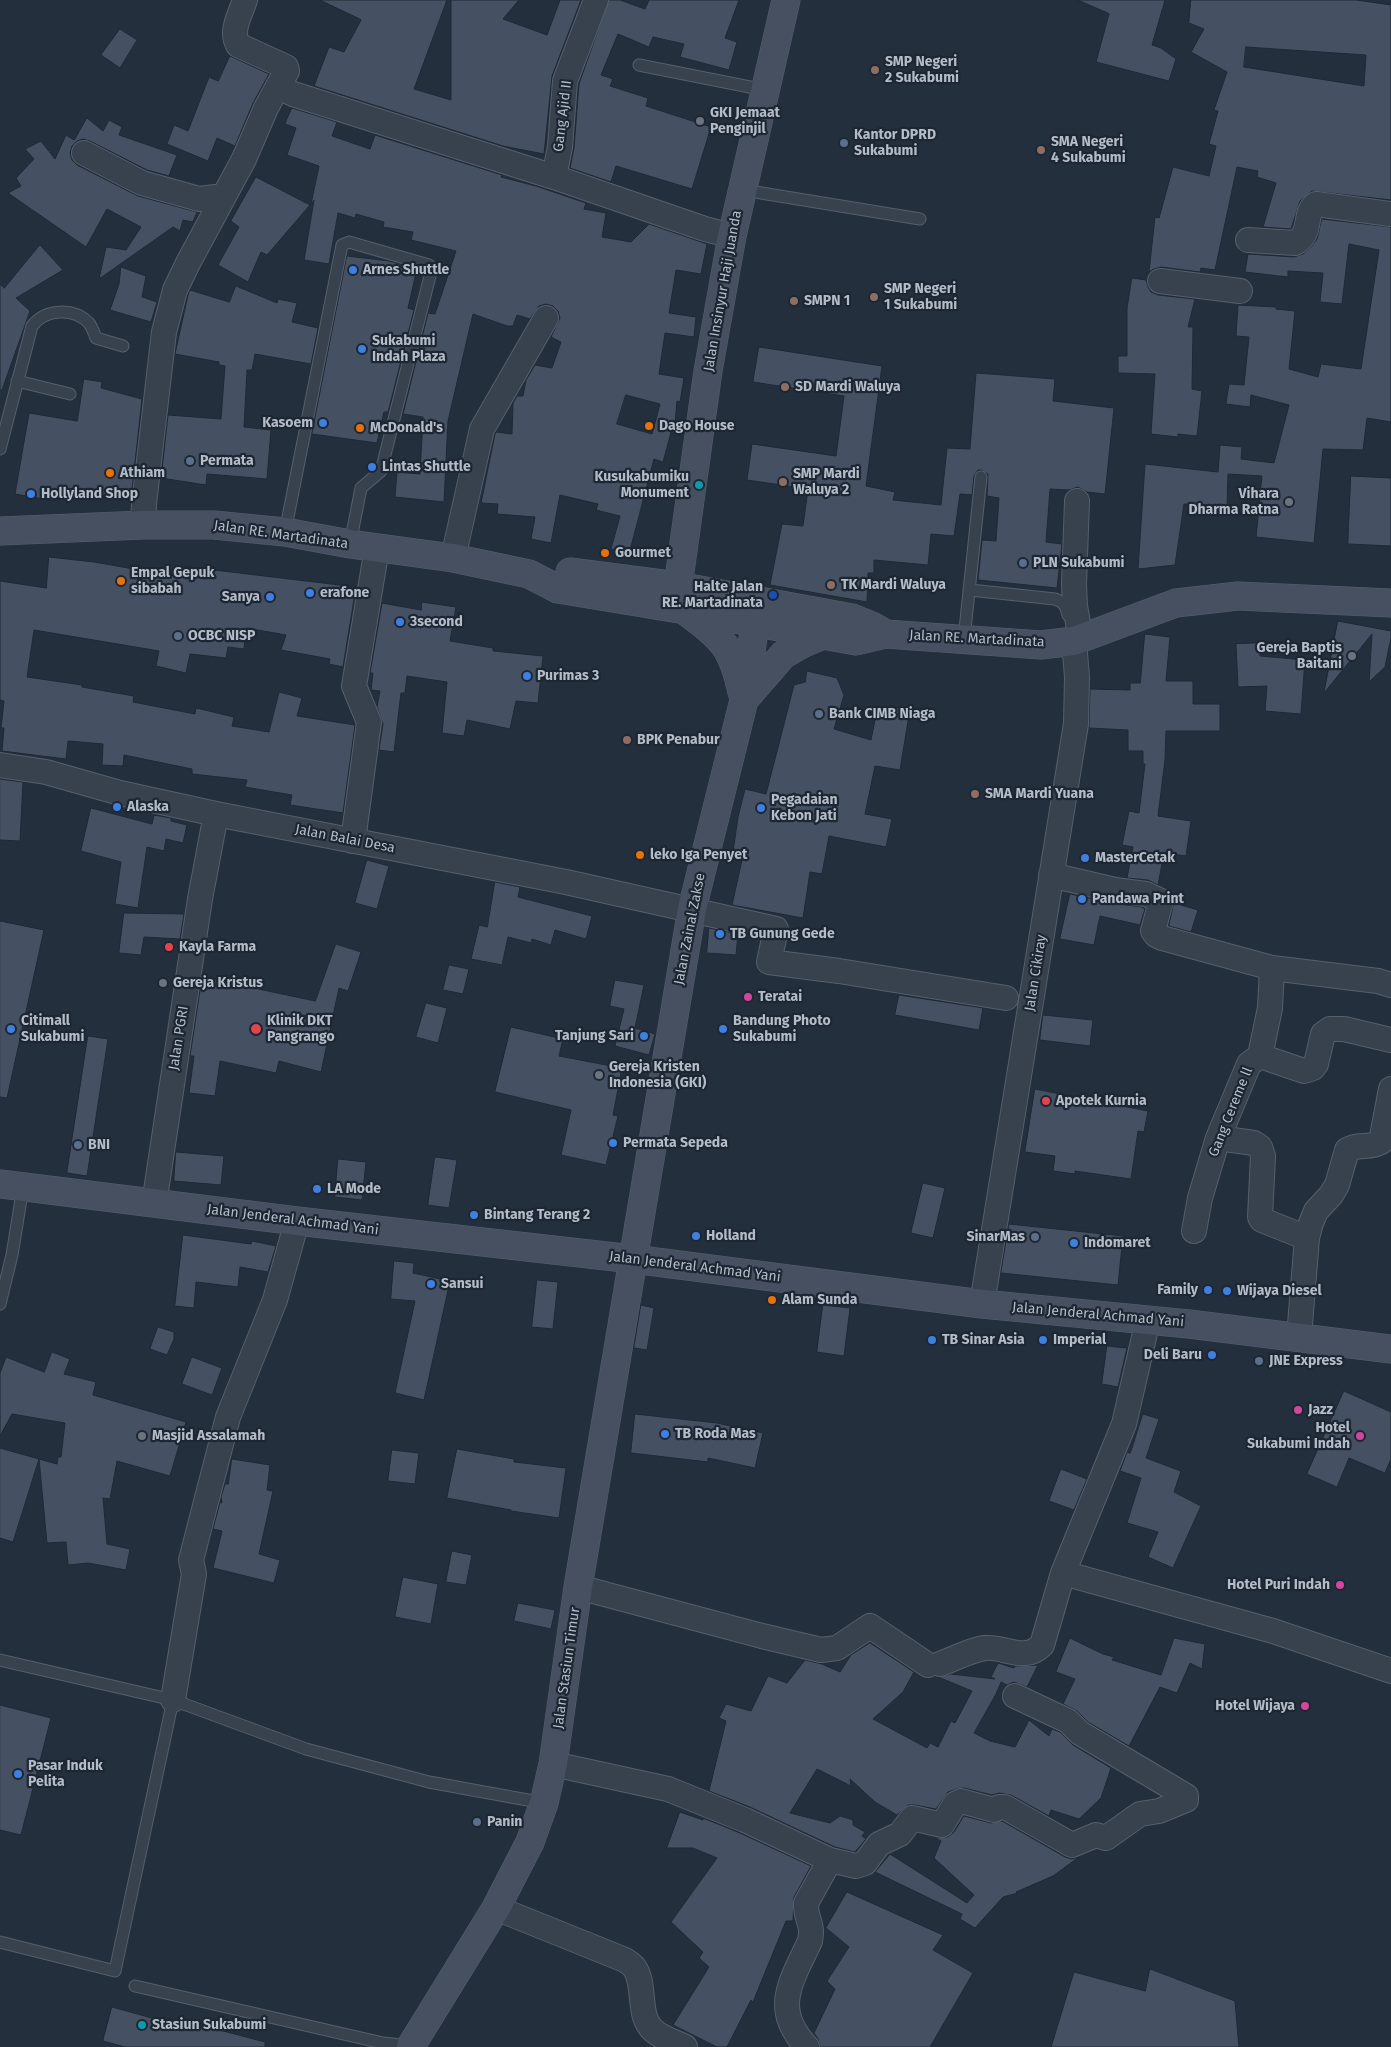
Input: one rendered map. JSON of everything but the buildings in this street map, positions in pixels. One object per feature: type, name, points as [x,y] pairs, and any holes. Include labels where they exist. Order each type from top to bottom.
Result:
[{"type":"main road","name":"Jalan Insinyur Haji Juanda","points":[[681,598],[708,371],[732,236],[786,0]]},
{"type":"main road","name":"Jalan RE. Martadinata","points":[[0,531],[143,524],[214,525],[285,532],[350,544],[453,558],[529,574],[550,571],[568,572],[757,613],[852,618],[886,634]]},
{"type":"main road","name":"Jalan RE. Martadinata","points":[[757,613],[821,636],[856,642],[886,634],[1041,645],[1078,640],[1176,603],[1238,596],[1391,603]]},
{"type":"main road","points":[[681,598],[726,644],[736,667],[744,700]]},
{"type":"main road","name":"Jalan Zainal Zakse","points":[[633,1259],[692,909],[744,700],[757,613]]},
{"type":"main road","points":[[744,700],[783,655],[821,636]]},
{"type":"main road","name":"Jalan Jenderal Achmad Yani","points":[[11,1185],[154,1204],[633,1259],[982,1304],[1148,1320],[1391,1349]]},
{"type":"main road","name":"Jalan Stasiun Timur","points":[[413,2046],[496,1908],[530,1842],[544,1803],[553,1764],[578,1587],[633,1259]]},
{"type":"street","points":[[143,524],[164,332],[175,290],[186,265],[244,159],[266,108],[287,71],[286,67],[238,46],[234,38],[235,28],[245,0]]},
{"type":"street","name":"Gang Ajid II","points":[[554,177],[560,147],[565,81],[596,0]]},
{"type":"street","points":[[278,86],[293,94],[554,177],[705,229],[732,236]]},
{"type":"street","points":[[84,152],[142,182],[199,199],[224,196]]},
{"type":"street","points":[[1248,240],[1295,244],[1305,234],[1312,208],[1316,204],[1391,214]]},
{"type":"street","points":[[1160,281],[1240,291]]},
{"type":"street","points":[[453,558],[482,429],[546,318]]},
{"type":"street","name":"Jalan Cikiray","points":[[982,1304],[1076,724],[1078,640],[1074,584],[1078,501]]},
{"type":"street","points":[[353,841],[369,722],[354,686],[377,548]]},
{"type":"street","name":"Jalan Balai Desa","points":[[0,765],[46,772],[120,793],[216,814],[566,882],[776,929],[769,962],[839,971],[1006,998]]},
{"type":"street","name":"Jalan PGRI","points":[[154,1204],[200,899],[216,814]]},
{"type":"street","points":[[1051,875],[1115,890],[1146,894],[1161,901],[1153,931],[1156,935],[1272,968],[1378,981],[1391,985]]},
{"type":"street","name":"Gang Cereme ll","points":[[1194,1231],[1200,1198],[1218,1138],[1249,1064],[1260,1056],[1270,1008],[1272,968]]},
{"type":"street","points":[[1260,1056],[1304,1071],[1316,1064],[1323,1034],[1330,1029],[1344,1029],[1391,1040]]},
{"type":"street","points":[[1299,1337],[1307,1238],[1313,1216],[1337,1185],[1347,1150],[1354,1147],[1371,1146],[1381,1142],[1391,1089]]},
{"type":"street","points":[[1218,1138],[1254,1143],[1260,1147],[1264,1156],[1260,1217],[1262,1220],[1307,1238]]},
{"type":"street","points":[[173,1700],[194,1574],[191,1560],[193,1550],[228,1417],[275,1300],[297,1221]]},
{"type":"street","points":[[578,1587],[821,1650],[837,1648],[870,1626],[934,1665],[983,1648],[1021,1654],[1036,1651],[1042,1645],[1063,1573],[1124,1424],[1148,1320]]},
{"type":"street","points":[[1063,1573],[1273,1631],[1391,1671]]},
{"type":"street","points":[[553,1764],[668,1789],[745,1820],[830,1860],[850,1865],[861,1865],[868,1860],[879,1844],[900,1834],[912,1818],[942,1825],[955,1804],[961,1800],[994,1810],[999,1807],[1005,1808],[1072,1845],[1096,1836],[1106,1838],[1140,1814],[1159,1811],[1186,1800],[1186,1796],[1080,1733],[1068,1721],[1015,1696]]},
{"type":"street","points":[[807,2047],[797,2036],[790,2024],[787,2007],[789,1987],[812,1934],[806,1911],[806,1903],[830,1860]]},
{"type":"street","points":[[496,1908],[625,1960],[634,1968],[638,1978],[642,2002],[650,2028],[685,2047]]},
{"type":"lane","points":[[639,65],[765,90]]},
{"type":"lane","points":[[743,190],[920,219]]},
{"type":"lane","points":[[285,532],[342,246],[349,242],[429,265],[432,268],[381,471],[361,488],[350,544]]},
{"type":"lane","points":[[0,449],[32,326],[38,318],[47,314],[62,312],[77,314],[90,324],[96,338],[123,346]]},
{"type":"lane","points":[[17,380],[70,394]]},
{"type":"lane","points":[[964,639],[981,477]]},
{"type":"lane","points":[[970,590],[1062,601],[1066,606],[1078,640]]},
{"type":"lane","points":[[0,1304],[12,1255],[11,1185]]},
{"type":"lane","points":[[0,1660],[173,1700],[306,1749],[429,1782],[544,1803]]},
{"type":"lane","points":[[0,1942],[115,1971],[173,1700]]},
{"type":"lane","points":[[135,1986],[383,2043],[413,2046]]},
{"type":"place","name":"SMP Negeri 2 Sukabumi","points":[[875,70]]},
{"type":"place","name":"GKI Jemaat Penginjil","points":[[700,121]]},
{"type":"place","name":"Kantor DPRD Sukabumi","points":[[844,143]]},
{"type":"place","name":"SMA Negeri 4 Sukabumi","points":[[1041,150]]},
{"type":"place","name":"Arnes Shuttle","points":[[353,270]]},
{"type":"place","name":"SMP Negeri 1 Sukabumi","points":[[874,297]]},
{"type":"place","name":"SMPN 1","points":[[794,301]]},
{"type":"place","name":"Sukabumi Indah Plaza","points":[[362,349]]},
{"type":"place","name":"SD Mardi Waluya","points":[[785,387]]},
{"type":"place","name":"Kasoem","points":[[323,423]]},
{"type":"place","name":"Dago House","points":[[649,426]]},
{"type":"place","name":"McDonald's","points":[[360,428]]},
{"type":"place","name":"Permata","points":[[190,461]]},
{"type":"place","name":"Lintas Shuttle","points":[[372,467]]},
{"type":"place","name":"Athiam","points":[[110,473]]},
{"type":"place","name":"SMP Mardi Waluya 2","points":[[783,482]]},
{"type":"place","name":"Kusukabumiku Monument","points":[[699,485]]},
{"type":"place","name":"Hollyland Shop","points":[[31,494]]},
{"type":"place","name":"Vihara Dharma Ratna","points":[[1289,502]]},
{"type":"place","name":"Gourmet","points":[[605,553]]},
{"type":"place","name":"PLN Sukabumi","points":[[1023,563]]},
{"type":"place","name":"Empal Gepuk sibabah","points":[[121,581]]},
{"type":"place","name":"TK Mardi Waluya","points":[[831,585]]},
{"type":"place","name":"erafone","points":[[310,593]]},
{"type":"place","name":"Halte Jalan RE. Martadinata","points":[[773,595]]},
{"type":"place","name":"Sanya","points":[[270,597]]},
{"type":"place","name":"3second","points":[[400,622]]},
{"type":"place","name":"OCBC NISP","points":[[178,636]]},
{"type":"place","name":"Gereja Baptis Baitani","points":[[1352,656]]},
{"type":"place","name":"Purimas 3","points":[[527,676]]},
{"type":"place","name":"Bank CIMB Niaga","points":[[819,714]]},
{"type":"place","name":"BPK Penabur","points":[[627,740]]},
{"type":"place","name":"SMA Mardi Yuana","points":[[975,794]]},
{"type":"place","name":"Alaska","points":[[117,807]]},
{"type":"place","name":"Pegadaian Kebon Jati","points":[[761,808]]},
{"type":"place","name":"leko Iga Penyet","points":[[640,855]]},
{"type":"place","name":"MasterCetak","points":[[1085,858]]},
{"type":"place","name":"Pandawa Print","points":[[1082,899]]},
{"type":"place","name":"TB Gunung Gede","points":[[720,934]]},
{"type":"place","name":"Kayla Farma","points":[[169,947]]},
{"type":"place","name":"Gereja Kristus","points":[[163,983]]},
{"type":"place","name":"Teratai","points":[[748,997]]},
{"type":"place","name":"Citimall Sukabumi","points":[[11,1029]]},
{"type":"place","name":"Klinik DKT Pangrango","points":[[256,1029]]},
{"type":"place","name":"Bandung Photo Sukabumi","points":[[723,1029]]},
{"type":"place","name":"Tanjung Sari","points":[[644,1036]]},
{"type":"place","name":"Gereja Kristen Indonesia (GKI)","points":[[599,1075]]},
{"type":"place","name":"Apotek Kurnia","points":[[1046,1101]]},
{"type":"place","name":"Permata Sepeda","points":[[613,1143]]},
{"type":"place","name":"BNI","points":[[78,1145]]},
{"type":"place","name":"LA Mode","points":[[317,1189]]},
{"type":"place","name":"Bintang Terang 2","points":[[474,1215]]},
{"type":"place","name":"Holland","points":[[696,1236]]},
{"type":"place","name":"SinarMas","points":[[1035,1237]]},
{"type":"place","name":"Indomaret","points":[[1074,1243]]},
{"type":"place","name":"Sansui","points":[[431,1284]]},
{"type":"place","name":"Family","points":[[1208,1290]]},
{"type":"place","name":"Wijaya Diesel","points":[[1227,1291]]},
{"type":"place","name":"Alam Sunda","points":[[772,1300]]},
{"type":"place","name":"TB Sinar Asia","points":[[932,1340]]},
{"type":"place","name":"Imperial","points":[[1043,1340]]},
{"type":"place","name":"Deli Baru","points":[[1212,1355]]},
{"type":"place","name":"JNE Express","points":[[1259,1361]]},
{"type":"place","name":"Jazz","points":[[1298,1410]]},
{"type":"place","name":"TB Roda Mas","points":[[665,1434]]},
{"type":"place","name":"Masjid Assalamah","points":[[142,1436]]},
{"type":"place","name":"Hotel Sukabumi Indah","points":[[1360,1436]]},
{"type":"place","name":"Hotel Puri Indah","points":[[1340,1585]]},
{"type":"place","name":"Hotel Wijaya","points":[[1305,1706]]},
{"type":"place","name":"Pasar Induk Pelita","points":[[18,1774]]},
{"type":"place","name":"Panin","points":[[477,1822]]},
{"type":"place","name":"Stasiun Sukabumi","points":[[142,2025]]}]
